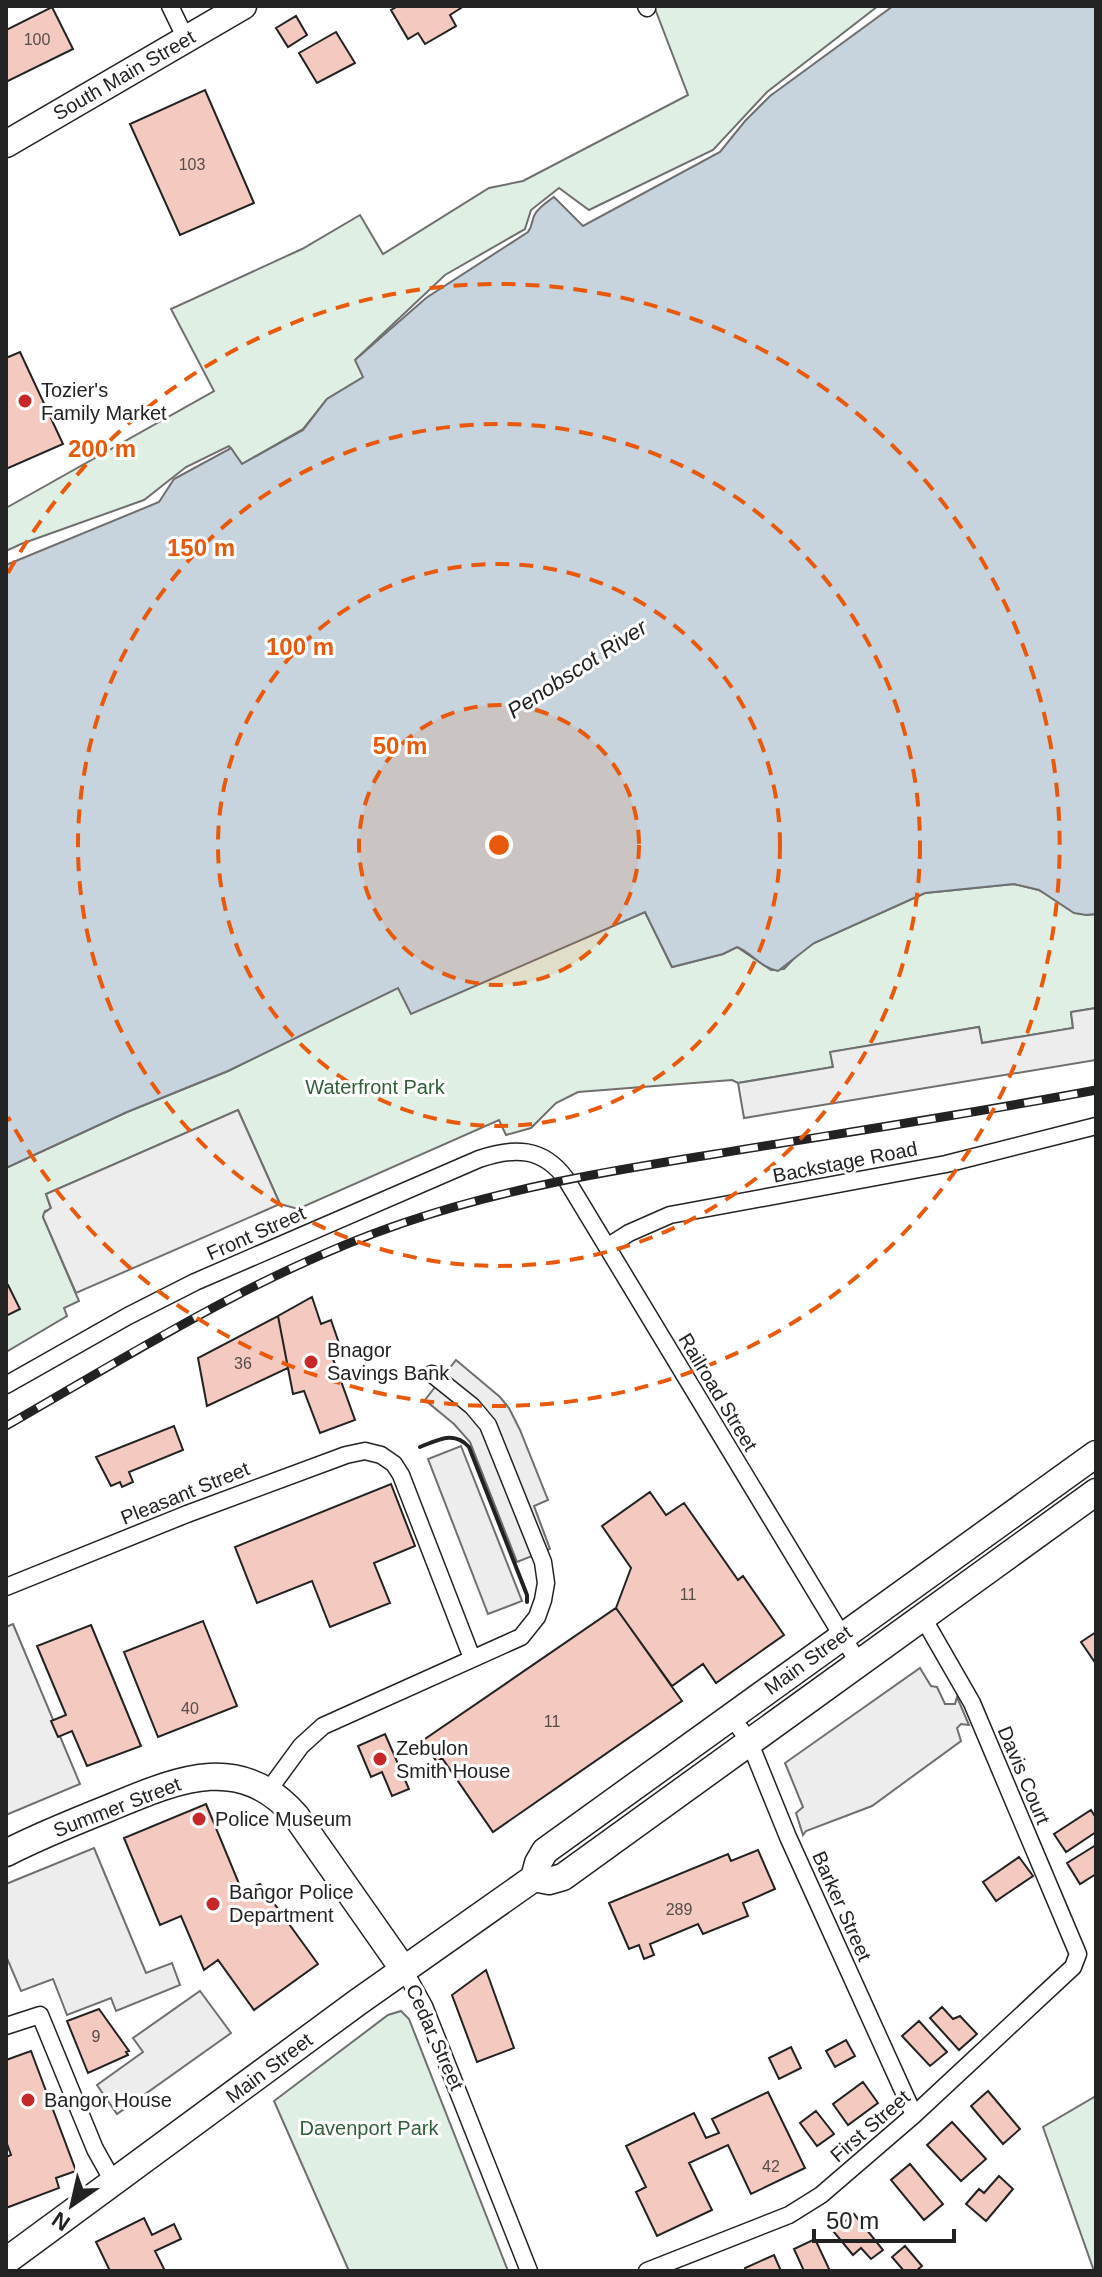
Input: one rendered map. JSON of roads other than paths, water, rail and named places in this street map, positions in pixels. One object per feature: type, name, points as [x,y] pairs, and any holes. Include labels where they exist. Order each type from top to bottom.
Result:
[{"type":"main road","name":"South Main Street","points":[[6,144],[243,6]]},
{"type":"main road","name":"Main Street","points":[[6,2261],[534,1878],[545,1851],[1096,1454]]},
{"type":"main road","name":"Main Street","points":[[534,1878],[549,1881],[563,1877],[1096,1492]]},
{"type":"main road","name":"Summer Street","points":[[6,1853],[91,1815],[180,1781],[205,1776],[225,1777],[246,1781],[268,1791]]},
{"type":"main road","name":"Cedar Street","points":[[268,1791],[287,1806],[304,1827],[404,1970]]},
{"type":"street","points":[[170,6],[186,39]]},
{"type":"street","name":"Backstage Road","points":[[607,1247],[629,1233],[670,1215],[946,1164],[1096,1126]]},
{"type":"street","name":"Front Street","points":[[6,1385],[128,1316],[219,1271],[479,1159],[510,1150],[533,1152]]},
{"type":"street","name":"Railroad Street","points":[[533,1152],[550,1161],[561,1172],[858,1662]]},
{"type":"street","points":[[268,1791],[301,1746],[323,1726],[472,1658],[506,1646],[527,1631],[541,1609],[546,1572],[488,1425],[472,1406],[432,1374]]},
{"type":"street","name":"Pleasant Street","points":[[6,1587],[325,1460],[365,1451],[381,1455],[394,1464],[401,1475],[472,1658]]},
{"type":"street","name":"Davis Court","points":[[922,1616],[972,1703],[1078,1954]]},
{"type":"street","name":"Barker Street","points":[[731,1716],[749,1741],[788,1837],[914,2115]]},
{"type":"street","name":"First Street","points":[[647,2271],[789,2215],[821,2195],[914,2115],[1073,1967],[1078,1954]]},
{"type":"street","name":"Cedar Street","points":[[404,1970],[427,2013],[529,2271]]},
{"type":"street","points":[[6,2026],[40,2015],[95,2149],[114,2183]]},
{"type":"water","name":"Penobscot River","points":[[893,6],[1096,6],[1096,914],[1074,913],[1039,890],[1014,884],[925,893],[814,943],[778,971],[737,947],[723,954],[672,967],[645,912],[411,1014],[398,988],[228,1071],[127,1112],[6,1168],[6,565],[159,502],[174,479],[231,448],[242,464],[303,430],[327,399],[363,377],[355,360],[426,298],[528,232],[535,214],[554,197],[583,226],[720,152],[770,96]]},
{"type":"railway","points":[[6,1426],[249,1289],[351,1242],[441,1211],[519,1190],[597,1174],[1096,1090]]},
{"type":"place","name":"Tozier's Family Market","points":[[25,401]]},
{"type":"place","name":"Bnagor Savings Bank","points":[[311,1362]]},
{"type":"place","name":"Zebulon Smith House","points":[[380,1759]]},
{"type":"place","name":"Police Museum","points":[[199,1819]]},
{"type":"place","name":"Bangor Police Department","points":[[213,1904]]},
{"type":"place","name":"Bangor House","points":[[28,2100]]},
{"type":"park label","name":"Waterfront Park","points":[[375,1087]]},
{"type":"park label","name":"Davenport Park","points":[[369,2128]]}]
